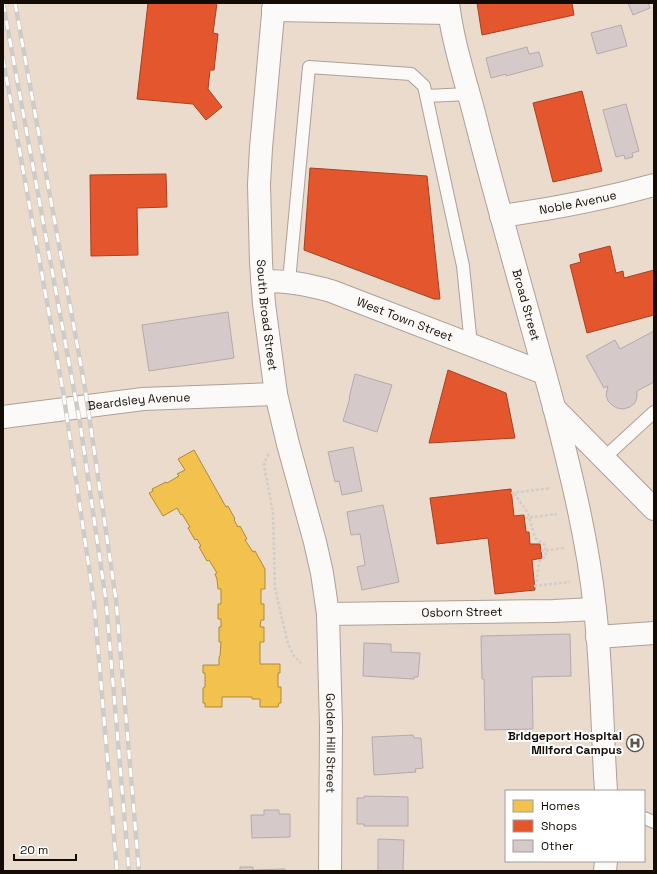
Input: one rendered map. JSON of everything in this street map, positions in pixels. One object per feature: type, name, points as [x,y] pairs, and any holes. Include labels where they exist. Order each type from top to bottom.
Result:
[{"type":"main road","points":[[274,7],[448,8]]},
{"type":"main road","name":"South Broad Street","points":[[274,7],[259,184],[262,281],[276,394],[315,542],[322,573],[328,614]]},
{"type":"main road","name":"Broad Street","points":[[448,8],[501,216],[554,408],[579,511],[595,609],[606,790]]},
{"type":"main road","name":"Noble Avenue","points":[[501,216],[526,213],[654,186]]},
{"type":"main road","name":"West Town Street","points":[[262,281],[288,281],[331,291],[544,373]]},
{"type":"main road","name":"Beardsley Avenue","points":[[3,417],[143,399],[276,394]]},
{"type":"main road","points":[[554,408],[654,509]]},
{"type":"main road","name":"Osborn Street","points":[[328,614],[554,611],[595,609]]},
{"type":"main road","name":"Golden Hill Street","points":[[328,614],[331,733],[330,871]]},
{"type":"main road","points":[[597,637],[654,633]]},
{"type":"lane","points":[[288,281],[309,68],[411,74],[424,86],[463,266],[471,345]]},
{"type":"lane","points":[[426,96],[469,94]]},
{"type":"lane","points":[[604,458],[654,412]]},
{"type":"path","points":[[288,444],[269,454],[264,465],[273,513],[275,587],[278,606],[288,644],[294,656],[301,662]]},
{"type":"path","points":[[551,488],[512,493],[528,514],[536,538],[544,545],[546,556],[539,562],[535,586],[570,582]]},
{"type":"path","points":[[524,518],[557,514]]},
{"type":"path","points":[[541,551],[564,548]]},
{"type":"building: Homes","points":[[194,450],[226,507],[228,506],[238,527],[240,526],[247,539],[245,540],[253,552],[255,551],[265,569],[265,589],[261,589],[261,604],[264,604],[264,620],[261,620],[260,627],[264,627],[264,642],[260,642],[260,664],[280,664],[280,673],[278,673],[278,687],[281,687],[281,703],[279,703],[278,707],[260,707],[260,699],[252,699],[252,697],[222,697],[222,707],[205,707],[205,703],[203,703],[205,673],[203,673],[203,665],[219,665],[220,656],[221,642],[219,642],[219,627],[221,627],[221,619],[218,619],[218,604],[221,604],[221,589],[218,589],[215,574],[217,573],[209,560],[207,561],[199,547],[201,546],[197,539],[195,540],[188,528],[190,527],[177,508],[163,516],[149,493],[153,491],[152,489],[179,476],[177,474],[185,470],[178,459]]},
{"type":"building: Shops","points":[[148,3],[217,3],[213,33],[218,34],[214,70],[210,70],[208,89],[222,107],[206,120],[193,104],[137,99]]},
{"type":"building: Shops","points":[[477,3],[572,3],[574,15],[482,35]]},
{"type":"building: Shops","points":[[582,91],[602,171],[553,182],[533,103]]},
{"type":"building: Shops","points":[[310,168],[427,176],[440,299],[434,299],[304,250]]},
{"type":"building: Shops","points":[[166,174],[167,207],[137,208],[138,255],[91,256],[90,175]]},
{"type":"building: Shops","points":[[610,246],[616,273],[623,271],[624,278],[654,270],[654,315],[587,333],[570,265],[581,262],[579,254]]},
{"type":"building: Shops","points":[[448,370],[506,393],[515,438],[429,443]]},
{"type":"building: Shops","points":[[511,489],[514,516],[524,515],[526,532],[529,532],[530,544],[540,544],[542,558],[532,560],[535,590],[495,594],[488,538],[437,544],[430,498]]},
{"type":"building: Other","points":[[628,3],[648,3],[650,8],[633,15]]},
{"type":"building: Other","points":[[621,25],[627,46],[597,54],[591,33]]},
{"type":"building: Other","points":[[527,47],[529,54],[539,52],[543,66],[506,76],[506,74],[491,78],[486,58]]},
{"type":"building: Other","points":[[626,104],[639,151],[632,153],[633,157],[625,159],[624,155],[616,157],[603,110]]},
{"type":"building: Other","points":[[228,312],[234,358],[149,371],[142,325]]},
{"type":"building: Other","points":[[654,331],[654,382],[637,391],[635,403],[630,407],[623,409],[617,408],[608,401],[606,395],[608,386],[604,388],[586,356],[615,340],[620,349]]},
{"type":"building: Other","points":[[355,374],[392,385],[377,432],[343,421]]},
{"type":"building: Other","points":[[353,447],[362,491],[342,495],[339,481],[335,482],[328,452]]},
{"type":"building: Other","points":[[383,505],[399,582],[362,590],[357,567],[365,565],[360,534],[351,535],[347,512]]},
{"type":"building: Other","points":[[570,634],[571,676],[532,677],[533,729],[485,730],[481,636]]},
{"type":"building: Other","points":[[364,643],[391,644],[391,652],[420,653],[418,677],[414,677],[414,679],[363,676]]},
{"type":"building: Other","points":[[413,735],[414,738],[421,738],[423,768],[415,769],[416,772],[374,775],[372,737]]},
{"type":"building: Other","points":[[364,796],[408,797],[408,826],[364,826],[364,824],[357,824],[357,798],[364,798]]},
{"type":"building: Other","points":[[264,810],[279,810],[279,814],[290,814],[290,837],[252,838],[251,815],[264,815]]},
{"type":"building: Other","points":[[378,839],[404,840],[403,871],[378,871]]},
{"type":"building: Other","points":[[240,867],[253,867],[253,870],[285,869],[285,871],[240,871]]},
{"type":"railway","points":[[3,3],[80,423],[106,601],[129,871]]},
{"type":"railway","points":[[15,3],[85,388],[116,600],[139,871]]},
{"type":"railway","points":[[3,59],[63,391],[94,602],[117,871]]},
{"type":"place","name":"Bridgeport Hospital Milford Campus","points":[[635,743]]}]
